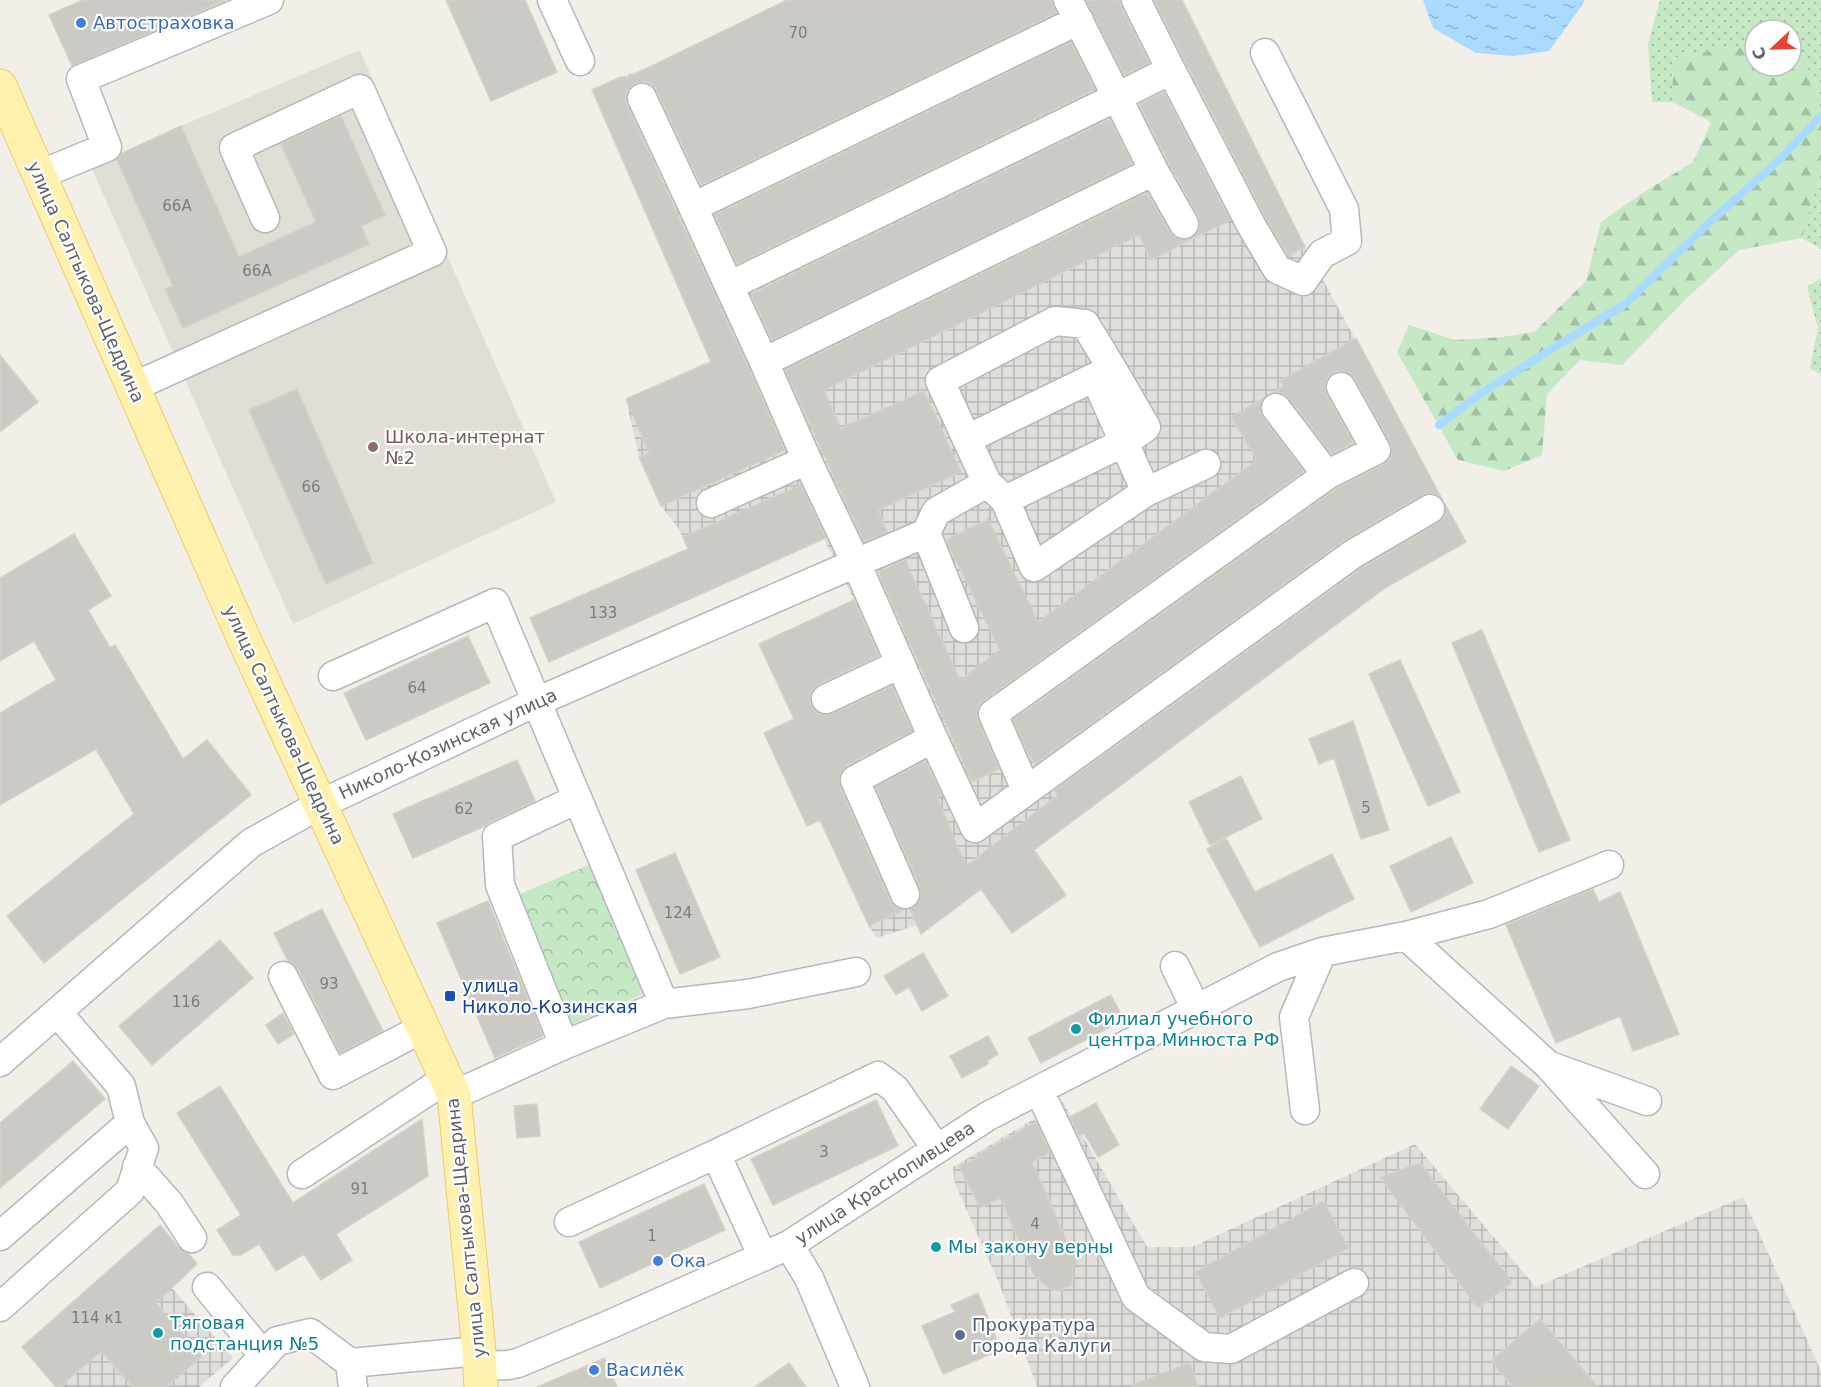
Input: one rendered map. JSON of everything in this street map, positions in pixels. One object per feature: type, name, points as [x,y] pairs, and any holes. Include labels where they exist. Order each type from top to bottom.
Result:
[{"type":"main road","name":"улица Салтыкова-Щедрина","points":[[0,86],[243,637],[450,1087],[480,1368]]},
{"type":"street","points":[[39,176],[107,147],[81,79],[269,0]]},
{"type":"street","points":[[552,0],[580,61]]},
{"type":"street","points":[[1136,0],[1251,225],[1277,269],[1303,281],[1322,254],[1347,242],[1344,208],[1265,53]]},
{"type":"street","points":[[693,207],[1073,10],[1154,171],[1184,224]]},
{"type":"street","points":[[729,286],[1171,70]]},
{"type":"street","points":[[133,387],[432,252],[360,89],[234,148],[265,218]]},
{"type":"street","points":[[642,98],[975,828],[1353,554],[1430,509]]},
{"type":"street","points":[[764,362],[1154,171]]},
{"type":"street","points":[[1146,492],[1125,442],[1104,374],[1085,324],[1055,321],[940,381],[967,439],[1034,567],[1146,492],[1206,464]]},
{"type":"street","points":[[967,439],[1104,374]]},
{"type":"street","points":[[1026,790],[993,714],[1326,475],[1376,450],[1341,387]]},
{"type":"street","points":[[1276,408],[1326,475]]},
{"type":"street","points":[[964,628],[926,533],[936,512],[996,492],[1125,442]]},
{"type":"street","points":[[711,503],[807,460]]},
{"type":"street","name":"Николо-Козинская улица","points":[[0,1062],[251,843],[321,804],[536,702],[926,533]]},
{"type":"street","points":[[333,676],[495,603],[664,1004]]},
{"type":"street","points":[[826,699],[900,664]]},
{"type":"street","points":[[905,894],[855,780],[933,738]]},
{"type":"street","points":[[564,1046],[501,885],[497,837],[577,799]]},
{"type":"street","name":"улица Краснопивцева","points":[[352,1375],[480,1368],[518,1363],[789,1245],[988,1116],[1278,967],[1322,952],[1406,936],[1489,914],[1609,865]]},
{"type":"street","points":[[1406,936],[1548,1065],[1645,1174]]},
{"type":"street","points":[[1305,1110],[1294,1017],[1322,952]]},
{"type":"street","points":[[1175,966],[1196,1009]]},
{"type":"street","points":[[302,1174],[450,1087],[564,1046],[664,1004],[748,994],[856,972]]},
{"type":"street","points":[[283,976],[333,1075],[423,1028]]},
{"type":"street","points":[[0,1307],[130,1191],[144,1148],[130,1123],[121,1086],[57,1012]]},
{"type":"street","points":[[1548,1065],[1647,1101]]},
{"type":"street","points":[[569,1222],[878,1076],[895,1089],[937,1149]]},
{"type":"street","points":[[1039,1090],[1136,1297],[1204,1347],[1231,1349],[1354,1283]]},
{"type":"street","points":[[0,1236],[130,1123]]},
{"type":"street","points":[[716,1154],[763,1257]]},
{"type":"street","points":[[137,1167],[169,1203],[192,1238]]},
{"type":"street","points":[[789,1245],[809,1278],[855,1387]]},
{"type":"street","points":[[207,1287],[264,1356]]},
{"type":"street","points":[[236,1387],[277,1341],[310,1333],[352,1375]]},
{"type":"shaded area","points":[[1008,0],[1182,0],[1305,247],[1466,542],[1385,588],[933,925],[917,925],[877,938],[869,926],[820,820],[807,826],[764,733],[794,719],[759,644],[854,600],[824,539],[706,591],[679,529],[661,506],[639,457],[626,399],[710,361],[592,90],[652,66],[682,127]]},
{"type":"shaded area","points":[[360,50],[556,502],[293,624],[92,169],[181,126]]},
{"type":"shaded area","points":[[1063,1102],[1147,1247],[1192,1247],[1415,1144],[1536,1287],[1743,1197],[1821,1371],[1821,1387],[1037,1387],[999,1283],[955,1184],[953,1167]]},
{"type":"shaded area","points":[[172,1288],[233,1358],[199,1387],[60,1387]]},
{"type":"green space","points":[[1660,0],[1821,0],[1821,125],[1816,81],[1803,62],[1803,18],[1743,18],[1743,48],[1731,47],[1672,58],[1673,102],[1652,102],[1648,44]]},
{"type":"green space","points":[[1731,47],[1743,48],[1743,78],[1803,78],[1803,62],[1816,81],[1821,125],[1821,169],[1802,238],[1739,250],[1686,299],[1622,365],[1580,360],[1547,394],[1542,455],[1504,471],[1458,460],[1397,352],[1409,325],[1455,340],[1534,332],[1586,281],[1601,222],[1693,162],[1711,122],[1673,102],[1672,58]]},
{"type":"green space","points":[[1821,169],[1821,249],[1802,238]]},
{"type":"green space","points":[[1821,278],[1821,375],[1810,368],[1818,328],[1807,287]]},
{"type":"green space","points":[[593,863],[648,992],[571,1025],[515,896]]},
{"type":"water","points":[[1423,0],[1584,0],[1549,51],[1514,56],[1476,53],[1433,28]]},
{"type":"building","points":[[83,0],[226,0],[72,66],[49,15]]},
{"type":"building","points":[[446,0],[525,0],[557,72],[491,101]]},
{"type":"building","points":[[787,0],[1052,0],[1056,13],[701,185],[657,91],[651,84],[643,82],[636,83],[629,88],[626,96],[627,105],[785,450],[661,506],[639,457],[649,453],[626,399],[711,362],[592,90],[621,77],[623,80]]},
{"type":"building","points":[[1086,0],[1120,0],[1121,7],[1149,63],[1124,75]]},
{"type":"building","points":[[1154,0],[1182,0],[1305,247],[1288,255],[1265,217]]},
{"type":"building","points":[[1071,42],[1095,89],[737,264],[715,215]]},
{"type":"building","points":[[1164,92],[1230,220],[1151,260],[1139,235],[824,390],[841,428],[924,391],[961,472],[878,510],[887,532],[864,542],[785,370],[1147,193],[1175,238],[1184,240],[1193,238],[1200,225],[1198,216],[1139,104]]},
{"type":"building","points":[[341,116],[385,215],[361,226],[369,244],[183,328],[165,289],[173,286],[117,160],[122,153],[181,126],[239,257],[316,222],[281,144]]},
{"type":"building","points":[[1110,119],[1132,164],[772,340],[751,294]]},
{"type":"building","points":[[1356,338],[1442,499],[1438,494],[1422,495],[1343,541],[1035,764],[1013,720],[1336,489],[1383,465],[1390,459],[1392,451],[1390,442],[1355,379],[1349,373],[1334,372],[1327,378],[1325,386],[1327,395],[1353,443],[1332,454],[1289,398],[1282,393],[1274,392],[1284,386],[1280,381]]},
{"type":"building","points":[[0,355],[38,402],[0,432]]},
{"type":"building","points":[[297,389],[373,563],[326,584],[249,410]]},
{"type":"building","points":[[1264,398],[1260,410],[1263,417],[1304,471],[983,701],[978,707],[978,720],[999,769],[972,782],[878,572],[905,560],[960,680],[1000,650],[946,540],[988,519],[1038,622],[1257,460],[1231,417]]},
{"type":"building","points":[[801,485],[826,538],[549,662],[530,618],[688,549],[683,537]]},
{"type":"building","points":[[1445,504],[1466,542],[1385,588],[1034,850],[1066,895],[1012,933],[981,889],[921,934],[910,909],[919,903],[920,887],[876,787],[925,761],[942,795],[937,797],[966,866],[1058,795],[1054,791],[1362,568],[1438,523],[1445,517]]},
{"type":"building","points":[[74,534],[111,596],[88,610],[110,648],[115,645],[183,759],[207,740],[251,795],[44,963],[7,916],[134,814],[96,749],[0,805],[0,713],[56,680],[34,641],[0,661],[0,578]]},
{"type":"building","points":[[854,600],[879,656],[818,684],[812,690],[811,705],[817,713],[832,714],[892,686],[912,731],[847,765],[839,778],[840,787],[890,901],[896,908],[903,910],[869,926],[820,820],[807,826],[764,733],[794,719],[759,644]]},
{"type":"building","points":[[1482,630],[1570,840],[1539,852],[1452,643]]},
{"type":"building","points":[[468,636],[490,683],[366,740],[344,693]]},
{"type":"building","points":[[1400,660],[1460,792],[1428,806],[1369,674]]},
{"type":"building","points":[[1353,721],[1389,830],[1361,839],[1334,758],[1319,764],[1309,739]]},
{"type":"building","points":[[517,760],[535,801],[413,858],[393,814]]},
{"type":"building","points":[[1241,776],[1262,819],[1210,845],[1189,802]]},
{"type":"building","points":[[1451,837],[1473,883],[1411,912],[1390,866]]},
{"type":"building","points":[[1226,838],[1255,892],[1332,854],[1354,899],[1260,947],[1207,849]]},
{"type":"building","points":[[675,853],[720,957],[680,974],[636,870]]},
{"type":"building","points":[[1593,889],[1599,902],[1620,892],[1679,1034],[1633,1051],[1620,1016],[1556,1043],[1506,925]]},
{"type":"building","points":[[488,901],[543,1036],[495,1058],[437,923]]},
{"type":"building","points":[[322,909],[383,1031],[340,1053],[298,969],[288,961],[274,933]]},
{"type":"building","points":[[220,940],[253,978],[152,1065],[119,1026]]},
{"type":"building","points":[[923,953],[948,996],[922,1011],[909,987],[896,995],[884,976]]},
{"type":"building","name":"Филиал учебного центра Минюста РФ","points":[[1111,995],[1124,1020],[1041,1063],[1028,1038]]},
{"type":"building","points":[[283,1013],[294,1034],[278,1044],[266,1025]]},
{"type":"building","points":[[988,1036],[998,1054],[987,1061],[988,1064],[962,1078],[950,1056]]},
{"type":"building","points":[[73,1061],[105,1099],[0,1188],[0,1123]]},
{"type":"building","points":[[1511,1066],[1539,1086],[1508,1129],[1480,1109]]},
{"type":"building","points":[[220,1086],[293,1203],[422,1119],[428,1176],[336,1234],[352,1260],[321,1280],[304,1254],[276,1271],[259,1244],[241,1255],[233,1255],[217,1230],[241,1215],[177,1113]]},
{"type":"building","points":[[876,1100],[898,1146],[773,1205],[751,1159]]},
{"type":"building","points":[[1096,1103],[1119,1145],[1098,1157],[1084,1133],[1079,1136],[1070,1117]]},
{"type":"building","points":[[537,1104],[540,1136],[517,1138],[514,1106]]},
{"type":"building","points":[[1036,1122],[1050,1152],[1032,1162],[1077,1264],[1073,1266],[1073,1280],[1070,1286],[1058,1291],[1052,1290],[1035,1277],[1000,1198],[980,1208],[959,1166],[979,1157],[977,1155]]},
{"type":"building","points":[[1420,1163],[1512,1282],[1478,1308],[1380,1177]]},
{"type":"building","points":[[704,1184],[725,1230],[600,1288],[579,1242]]},
{"type":"building","points":[[1323,1201],[1349,1248],[1220,1318],[1195,1272]]},
{"type":"building","points":[[160,1225],[179,1248],[188,1253],[197,1264],[156,1303],[202,1356],[167,1387],[133,1387],[101,1351],[60,1387],[56,1387],[22,1347]]},
{"type":"building","name":"Прокуратура города Калуги","points":[[978,1293],[1001,1350],[943,1374],[922,1326],[955,1312],[951,1305]]},
{"type":"building","points":[[1540,1319],[1598,1387],[1513,1387],[1491,1361]]},
{"type":"building","name":"Василёк","points":[[605,1358],[617,1387],[537,1387]]},
{"type":"building","points":[[789,1363],[806,1387],[755,1387]]},
{"type":"building","points":[[1190,1363],[1198,1387],[1132,1387],[1132,1385]]},
{"type":"waterway","points":[[1439,425],[1484,391],[1625,304],[1710,222],[1778,161],[1821,116]]},
{"type":"place","name":"Автостраховка","points":[[81,23]]},
{"type":"place","name":"Школа-интернат №2","points":[[373,447]]},
{"type":"place","name":"улица Николо-Козинская","points":[[450,996]]},
{"type":"place","name":"Филиал учебного центра Минюста РФ","points":[[1076,1029]]},
{"type":"place","name":"Мы закону верны","points":[[936,1247]]},
{"type":"place","name":"Ока","points":[[658,1261]]},
{"type":"place","name":"Тяговая подстанция №5","points":[[158,1333]]},
{"type":"place","name":"Прокуратура города Калуги","points":[[960,1335]]},
{"type":"place","name":"Василёк","points":[[594,1370]]}]
